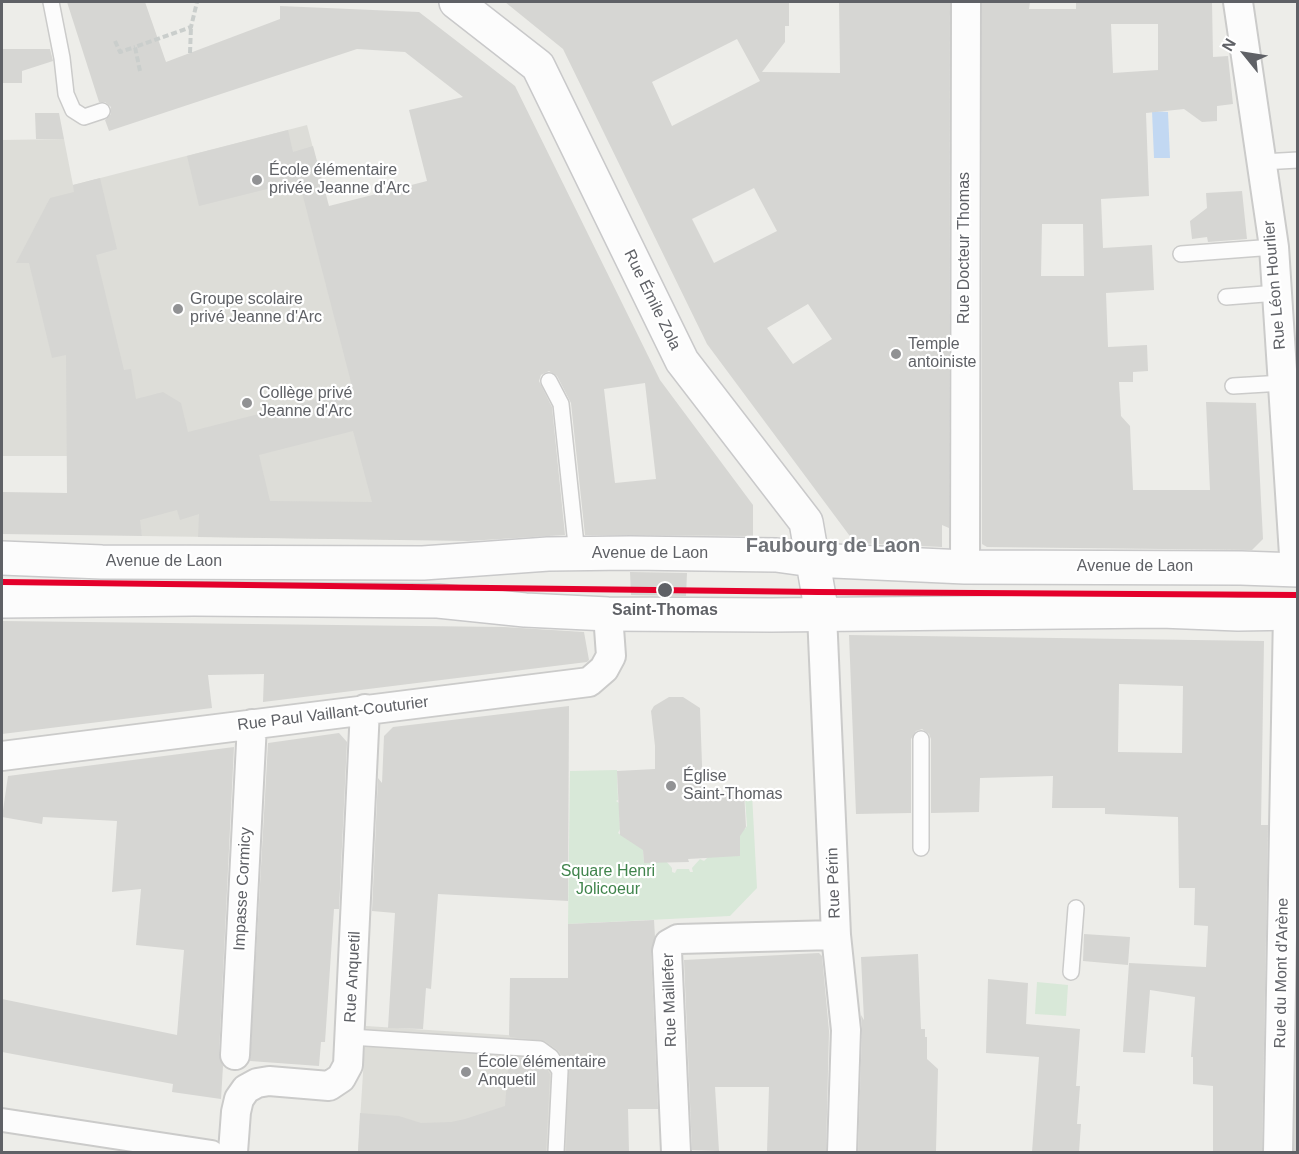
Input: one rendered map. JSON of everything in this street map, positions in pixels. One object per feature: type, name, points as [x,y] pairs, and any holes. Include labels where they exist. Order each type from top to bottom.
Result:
[{"type":"main road","name":"Rue Émile Zola","points":[[456,2],[538,66],[682,361],[806,522],[822,614]]},
{"type":"main road","name":"Avenue de Laon","points":[[2,558],[102,562],[423,563],[530,555],[776,555],[812,560],[965,567],[1230,567],[1296,570]]},
{"type":"main road","points":[[2,601],[194,599],[438,601],[525,610],[608,614],[1161,611],[1238,614],[1293,613]]},
{"type":"street","name":"Rue Docteur Thomas","points":[[965,567],[966,2]]},
{"type":"street","name":"Rue Léon Hourlier","points":[[1238,2],[1274,247],[1288,400],[1296,570]]},
{"type":"street","name":"Rue du Mont d'Arène","points":[[1278,1152],[1293,613]]},
{"type":"street","name":"Rue Paul Vaillant-Couturier","points":[[2,756],[589,682],[604,669],[611,656],[608,614]]},
{"type":"street","name":"Rue Périn","points":[[822,614],[836,935],[846,1030],[842,1152]]},
{"type":"street","name":"Rue Anquetil","points":[[233,1152],[236,1112],[239,1099],[246,1089],[257,1083],[269,1081],[329,1086],[341,1078],[348,1065],[366,710]]},
{"type":"street","name":"Impasse Cormicy","points":[[235,1055],[252,724]]},
{"type":"street","name":"Rue Maillefer","points":[[676,1152],[667,951],[669,944],[678,939],[836,935]]},
{"type":"street","points":[[2,1120],[212,1152]]},
{"type":"lane","points":[[51,2],[62,58],[66,94],[73,110],[84,117],[102,111]]},
{"type":"lane","points":[[1262,162],[1298,160]]},
{"type":"lane","points":[[1181,254],[1274,247]]},
{"type":"lane","points":[[1226,297],[1277,293]]},
{"type":"lane","points":[[549,381],[561,404],[577,554]]},
{"type":"lane","points":[[1233,386],[1288,400]]},
{"type":"lane","points":[[921,739],[921,848]]},
{"type":"lane","points":[[1071,972],[1076,908]]},
{"type":"lane","points":[[350,1037],[540,1049],[551,1057],[560,1071],[556,1152]]},
{"type":"path","points":[[190,53],[191,27],[197,2]]},
{"type":"path","points":[[116,41],[120,52],[191,27]]},
{"type":"path","points":[[135,47],[140,71]]},
{"type":"shaded area","name":"Groupe scolaire privé Jeanne d'Arc","points":[[307,125],[415,540],[142,536],[135,503],[67,456],[3,456],[2,461],[2,140],[64,139],[73,185]]},
{"type":"shaded area","points":[[1297,906],[1298,1152],[1293,1152]]},
{"type":"shaded area","name":"École élémentaire Anquetil","points":[[366,1026],[569,1039],[569,1152],[358,1152]]},
{"type":"green space","name":"Square Henri Jolicoeur","points":[[617,770],[618,800],[616,801],[619,803],[620,829],[618,833],[621,835],[642,831],[644,863],[666,861],[675,873],[677,869],[689,869],[693,872],[692,868],[700,859],[704,861],[739,827],[745,829],[747,826],[745,798],[747,796],[744,794],[752,794],[757,888],[730,916],[568,924],[570,771]]},
{"type":"green space","points":[[1037,982],[1068,985],[1066,1016],[1035,1014]]},
{"type":"water","points":[[1152,111],[1168,112],[1170,158],[1154,158]]},
{"type":"building","points":[[67,2],[145,2],[166,62],[280,19],[280,6],[419,12],[515,86],[660,380],[753,505],[753,536],[585,535],[571,403],[557,376],[549,371],[541,375],[539,381],[552,407],[565,535],[468,541],[198,537],[199,514],[180,520],[177,510],[140,520],[142,536],[2,534],[2,492],[67,493],[66,355],[52,358],[29,263],[16,263],[50,198],[74,192],[73,185],[100,178],[117,249],[96,255],[124,370],[131,369],[136,399],[163,392],[181,403],[188,432],[353,390],[299,181],[199,206],[187,156],[288,130],[293,152],[313,146],[329,206],[427,181],[409,110],[463,97],[405,52],[357,49],[109,131],[105,120],[111,114],[111,107],[105,102],[99,102]],"holes":[[[645,383],[656,479],[615,483],[604,389]],[[353,431],[372,502],[270,501],[259,455]]]},
{"type":"building","points":[[505,2],[789,2],[789,26],[785,26],[785,42],[762,72],[840,73],[839,2],[950,2],[949,528],[942,525],[942,547],[855,543],[707,344],[563,49]],"holes":[[[737,39],[760,81],[672,126],[652,82]],[[754,188],[777,231],[714,263],[692,219]],[[808,304],[832,339],[793,364],[767,328]]]},
{"type":"building","points":[[982,2],[1030,2],[1029,9],[1076,9],[1076,2],[1212,2],[1213,57],[1228,56],[1233,104],[1217,106],[1217,121],[1202,122],[1184,109],[1146,113],[1149,196],[1101,199],[1103,248],[1152,245],[1154,290],[1106,293],[1108,347],[1147,345],[1148,371],[1133,372],[1133,382],[1119,382],[1121,416],[1130,426],[1133,490],[1210,490],[1206,402],[1256,403],[1263,539],[1252,550],[987,547],[982,544]],"holes":[[[1111,24],[1158,24],[1158,70],[1113,73]],[[1042,224],[1083,224],[1084,276],[1041,276]]]},
{"type":"building","points":[[2,49],[50,49],[53,61],[22,71],[22,83],[2,83]]},
{"type":"building","points":[[35,113],[59,113],[64,139],[36,139]]},
{"type":"building","points":[[1242,191],[1247,239],[1208,242],[1207,237],[1192,239],[1190,221],[1207,208],[1206,193]]},
{"type":"building","points":[[630,572],[687,573],[686,596],[631,595]]},
{"type":"building","points":[[2,621],[504,627],[584,632],[589,660],[263,702],[264,674],[208,675],[212,708],[2,734]]},
{"type":"building","points":[[849,635],[1264,641],[1261,825],[1268,825],[1262,1152],[1213,1152],[1213,1086],[1193,1084],[1193,1057],[1191,1057],[1195,997],[1150,990],[1145,1053],[1123,1052],[1129,963],[1206,967],[1208,926],[1194,925],[1195,888],[1179,888],[1178,817],[1105,814],[1105,808],[1052,808],[1053,776],[980,778],[979,812],[931,813],[931,739],[929,734],[922,729],[916,731],[911,739],[911,813],[856,814]],"holes":[[[1119,684],[1183,686],[1182,753],[1118,752]]]},
{"type":"building","name":"Église Saint-Thomas","points":[[669,697],[683,697],[700,708],[703,793],[744,791],[746,827],[740,836],[740,856],[688,859],[689,862],[644,863],[643,850],[620,835],[617,771],[655,769],[651,711],[654,706]]},
{"type":"building","points":[[569,706],[568,901],[438,894],[431,989],[426,988],[423,1029],[388,1028],[395,913],[372,911],[378,778],[382,783],[384,736],[393,727]]},
{"type":"building","points":[[339,733],[347,742],[339,909],[334,909],[325,1042],[321,1042],[319,1066],[250,1061],[268,743]]},
{"type":"building","points":[[234,747],[219,1054],[223,1066],[221,1099],[172,1092],[173,1084],[2,1052],[2,999],[177,1035],[184,950],[136,945],[141,889],[112,892],[117,821],[43,817],[42,824],[2,817],[8,776]]},
{"type":"building","points":[[654,920],[655,937],[651,952],[658,1109],[628,1109],[629,1152],[566,1152],[568,1066],[559,1051],[545,1041],[510,1037],[510,978],[568,978],[568,924]]},
{"type":"building","points":[[1084,934],[1130,937],[1128,965],[1083,961]]},
{"type":"building","points":[[819,953],[822,956],[829,1031],[826,1152],[767,1152],[769,1087],[715,1087],[719,1151],[692,1150],[684,960]]},
{"type":"building","points":[[918,954],[921,1029],[925,1029],[925,1037],[927,1037],[927,1059],[938,1069],[936,1151],[858,1152],[861,1015],[864,1020],[861,957]]},
{"type":"building","points":[[988,979],[1028,983],[1026,1024],[1080,1029],[1076,1086],[1080,1086],[1077,1124],[1081,1124],[1079,1152],[1032,1152],[1039,1057],[986,1053]]},
{"type":"building","points":[[1298,990],[1298,1152],[1294,1152]]},
{"type":"building","points":[[509,1057],[537,1059],[544,1064],[550,1074],[546,1152],[358,1152],[360,1113],[399,1116],[421,1123],[451,1122],[505,1106]]},
{"type":"transit line","points":[[2,582],[818,592],[1298,595]]},
{"type":"place","name":"École élémentaire privée Jeanne d'Arc","points":[[257,180]]},
{"type":"place","name":"Groupe scolaire privé Jeanne d'Arc","points":[[178,309]]},
{"type":"place","name":"Temple antoiniste","points":[[896,354]]},
{"type":"place","name":"Collège privé Jeanne d'Arc","points":[[247,403]]},
{"type":"place","name":"Saint-Thomas","points":[[665,590]]},
{"type":"place","name":"Église Saint-Thomas","points":[[671,786]]},
{"type":"place","name":"École élémentaire Anquetil","points":[[466,1072]]},
{"type":"district","name":"Faubourg de Laon","points":[[833,546]]}]
